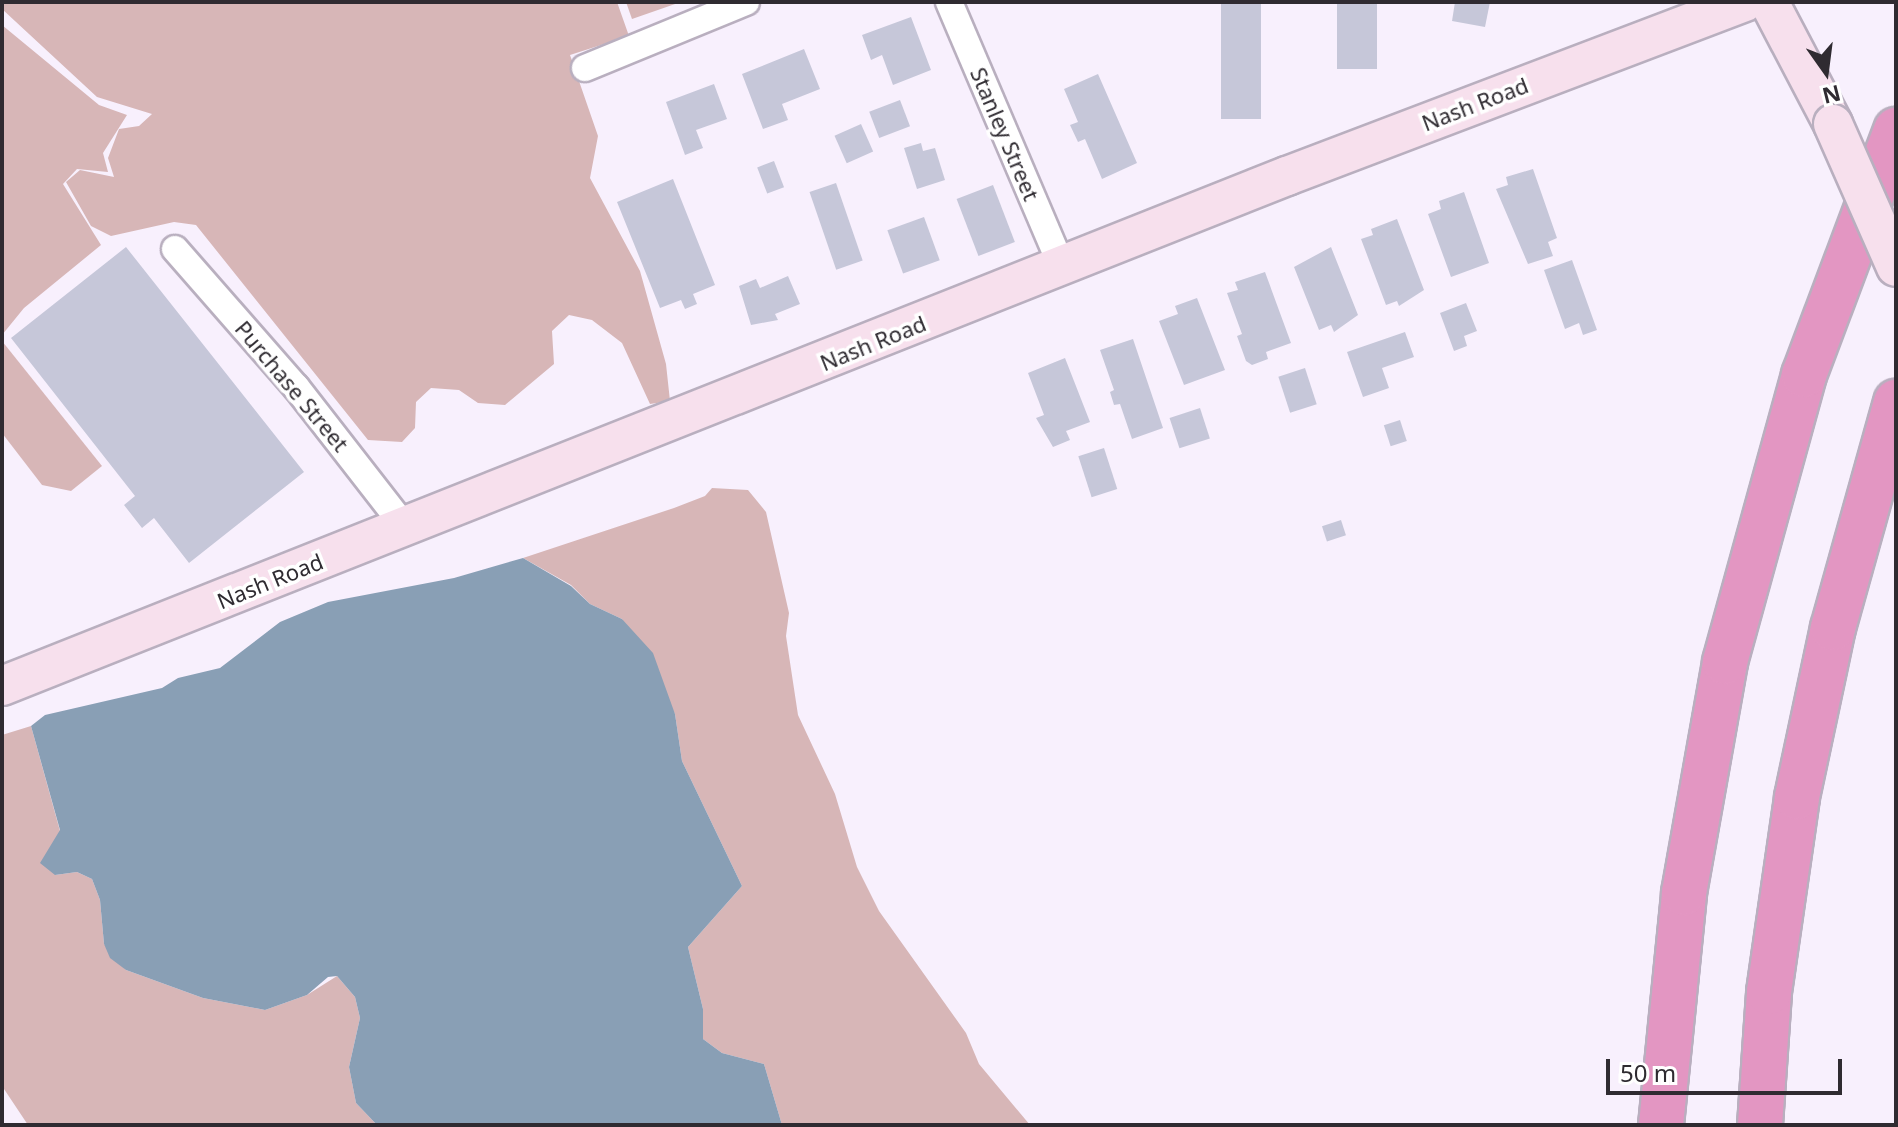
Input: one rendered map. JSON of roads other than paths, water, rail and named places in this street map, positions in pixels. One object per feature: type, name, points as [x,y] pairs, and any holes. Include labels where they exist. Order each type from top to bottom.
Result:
[{"type":"highway","points":[[1661,1125],[1684,893],[1725,662],[1804,375],[1896,130]]},
{"type":"highway","points":[[1760,1125],[1769,992],[1797,797],[1833,628],[1896,402]]},
{"type":"main road","name":"Nash Road","points":[[2,686],[1061,265],[1744,2]]},
{"type":"main road","points":[[1769,2],[1833,124],[1896,267]]},
{"type":"street","points":[[585,68],[746,2]]},
{"type":"street","name":"Stanley Street","points":[[949,2],[1061,265]]},
{"type":"street","name":"Purchase Street","points":[[175,249],[296,387],[405,527]]},
{"type":"water","points":[[523,558],[571,586],[590,604],[622,619],[653,653],[675,714],[682,761],[742,886],[688,947],[703,1009],[703,1039],[722,1053],[764,1064],[782,1125],[377,1125],[356,1103],[349,1067],[360,1018],[355,997],[337,976],[328,977],[307,995],[265,1010],[203,998],[126,970],[110,958],[104,944],[100,900],[92,879],[77,872],[55,875],[40,863],[60,830],[31,726],[45,715],[162,688],[178,678],[220,668],[280,622],[328,602],[454,578]]}]
